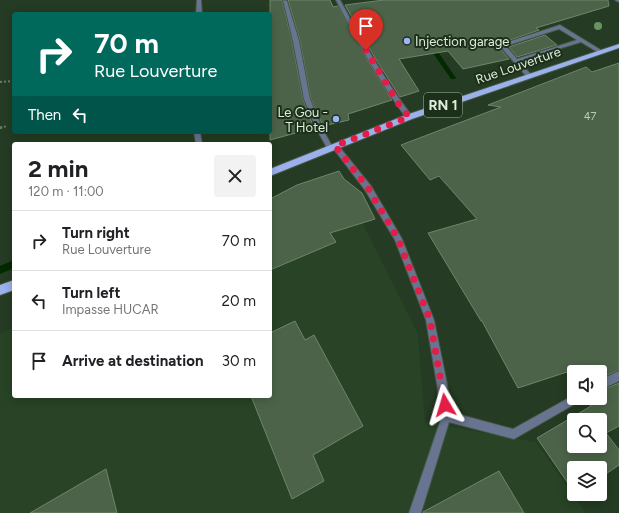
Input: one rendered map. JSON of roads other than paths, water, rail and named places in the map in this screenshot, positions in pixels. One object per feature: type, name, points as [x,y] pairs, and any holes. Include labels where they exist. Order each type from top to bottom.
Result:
[{"type":"main road","name":"Rue Louverture","points":[[272,172],[409,117],[619,46]]},
{"type":"main road","points":[[0,290],[12,286]]},
{"type":"street","points":[[199,0],[199,12]]},
{"type":"street","points":[[338,0],[350,24],[398,103],[409,117]]},
{"type":"street","points":[[285,1],[296,41],[307,99],[319,128],[332,147],[368,188],[398,239],[430,320],[442,384],[446,416],[415,513]]},
{"type":"street","points":[[529,76],[502,46],[560,27],[601,52]]},
{"type":"street","points":[[515,60],[581,40]]},
{"type":"street","points":[[607,382],[619,376]]},
{"type":"street","points":[[446,416],[514,434],[567,404]]},
{"type":"waterway","points":[[429,43],[453,78]]},
{"type":"waterway","points":[[0,270],[12,265]]},
{"type":"place","name":"Injection garage","points":[[407,41]]},
{"type":"place","name":"Le Gou - T Hotel","points":[[336,119]]}]
